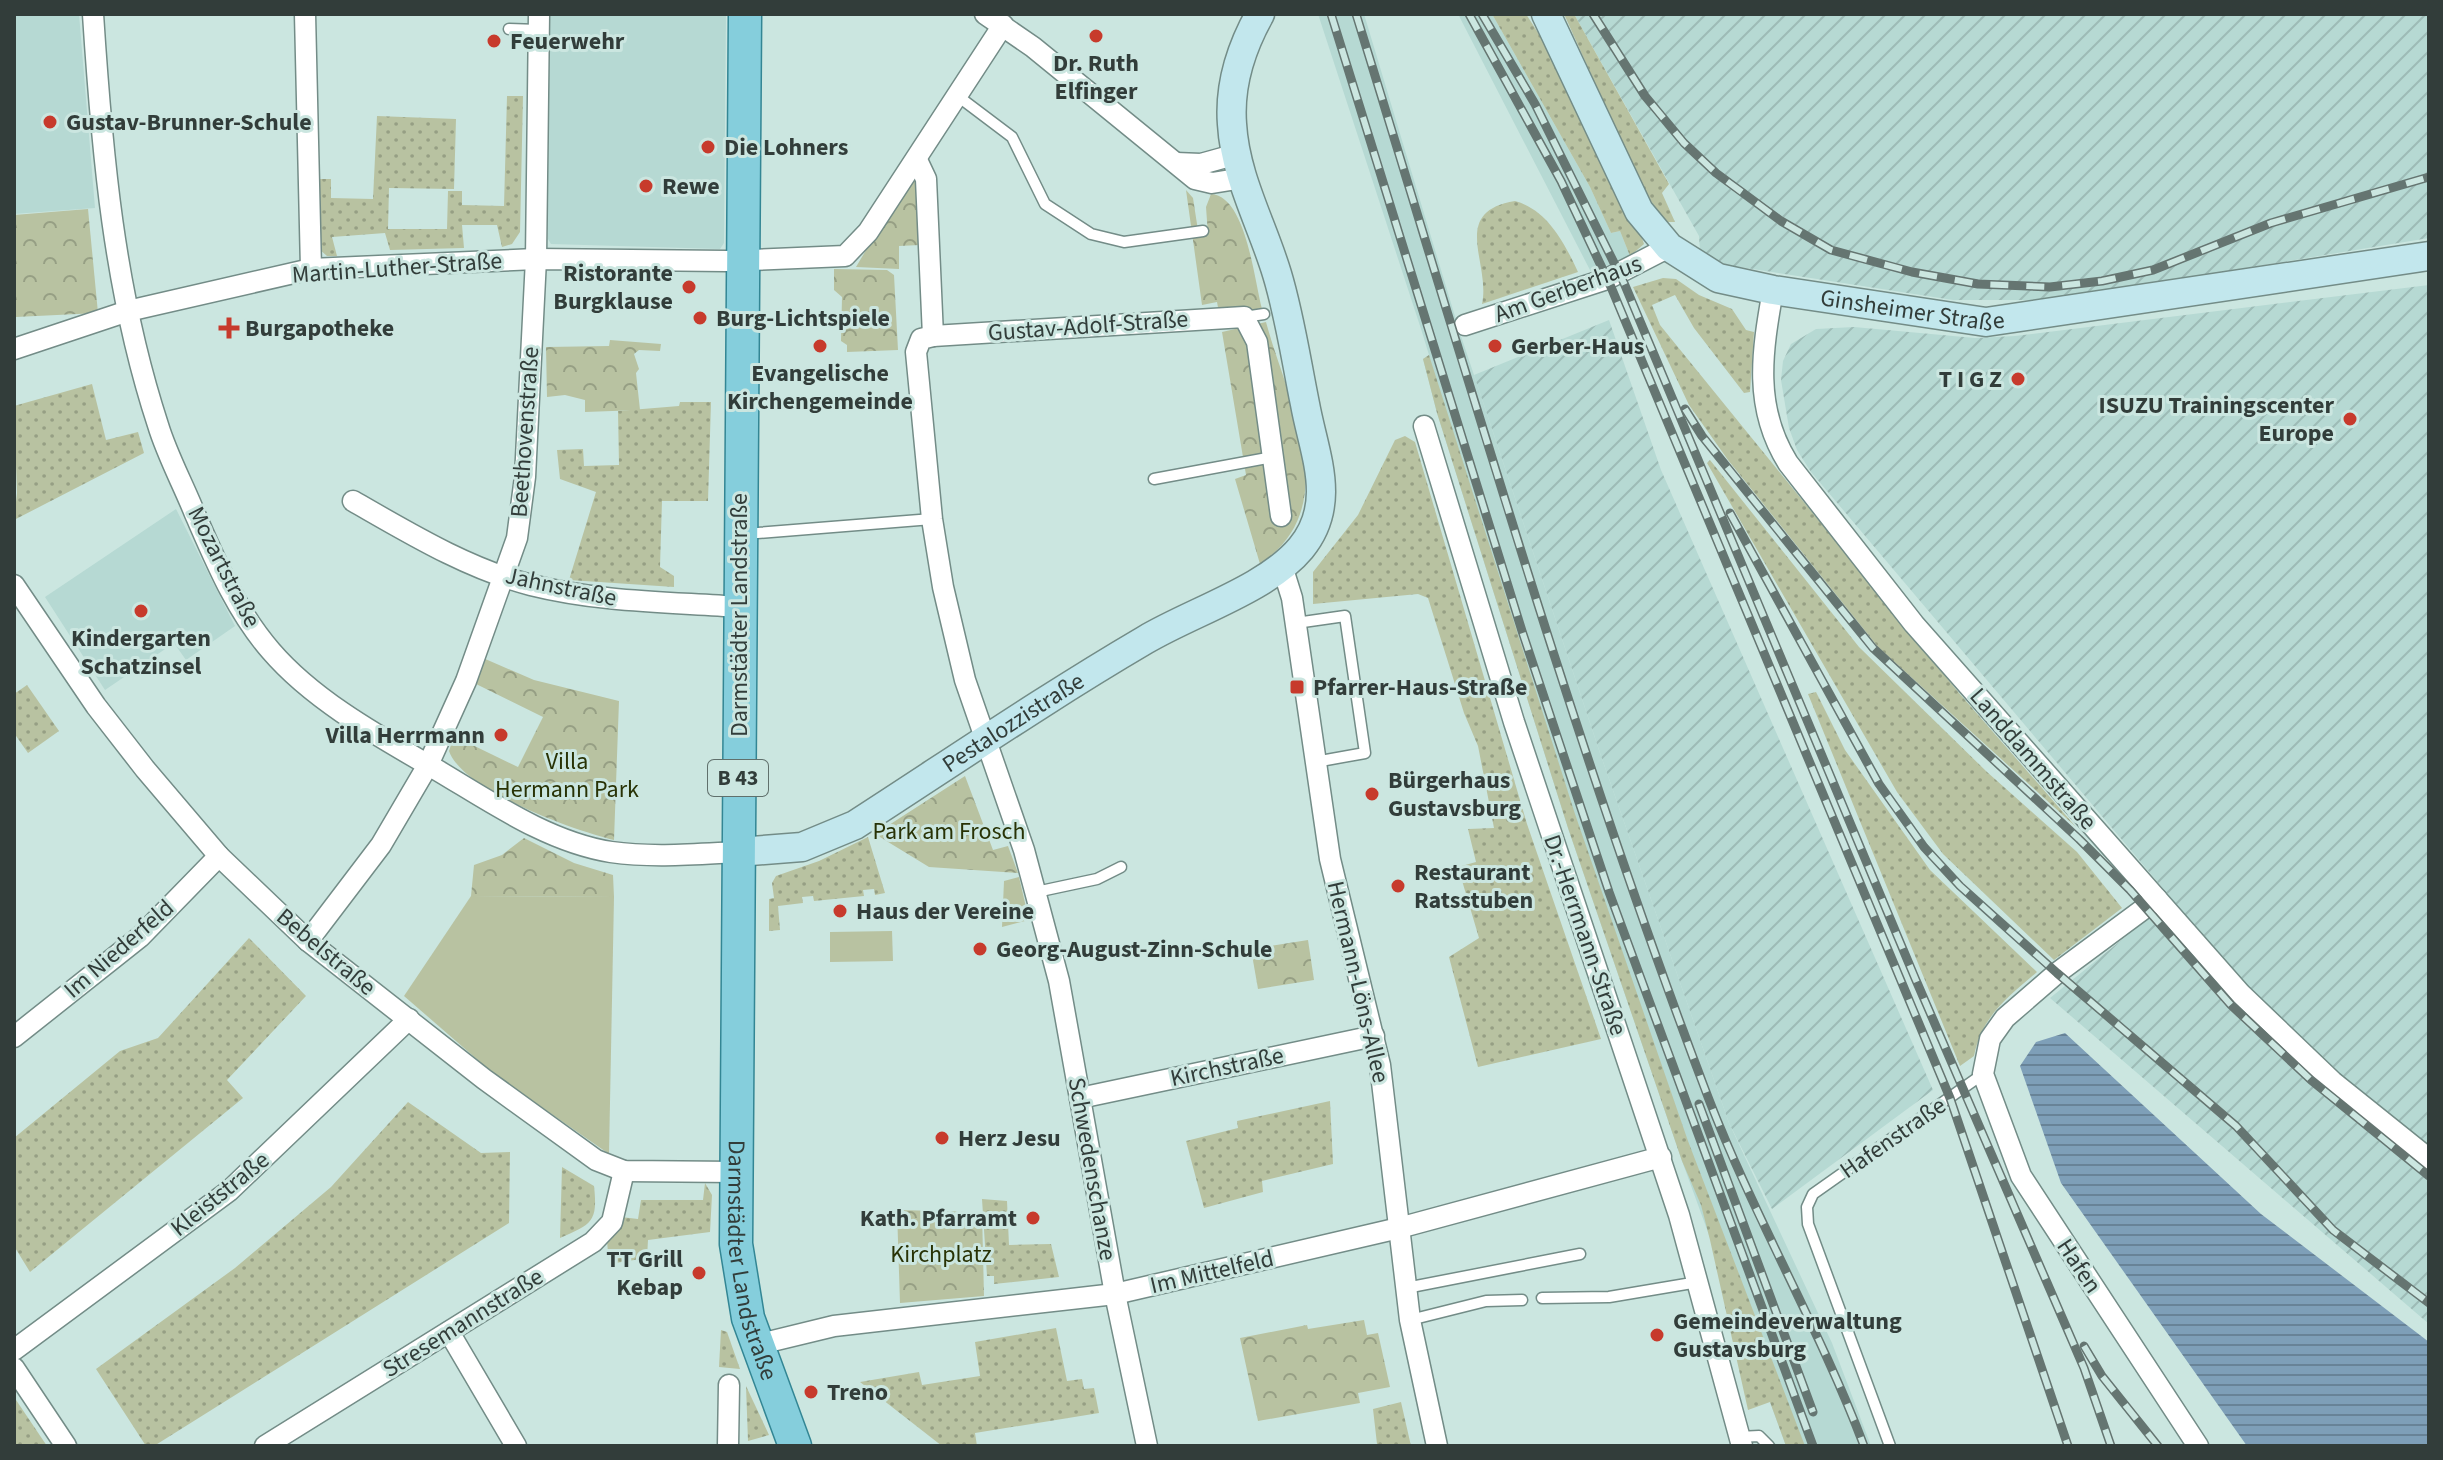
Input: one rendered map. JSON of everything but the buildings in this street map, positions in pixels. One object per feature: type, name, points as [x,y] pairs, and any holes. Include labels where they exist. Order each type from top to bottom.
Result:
[{"type":"main road","name":"Darmstädter Landstraße","points":[[745,14],[738,607],[737,1257],[756,1345],[795,1446]]},
{"type":"main road","name":"Pestalozzistraße","points":[[738,852],[817,844],[855,825],[1148,638],[1282,566],[1311,534],[1321,503],[1319,461],[1287,308],[1271,255],[1255,219],[1240,166],[1231,108],[1242,53],[1260,14]]},
{"type":"main road","name":"Ginsheimer Straße","points":[[1546,14],[1628,191],[1647,223],[1669,247],[1718,278],[1773,290],[1986,322],[2429,256]]},
{"type":"street","name":"Mozartstraße","points":[[93,14],[105,177],[128,311],[159,428],[218,566],[240,609],[270,650],[296,676],[428,765],[535,826],[596,848],[653,854],[738,852]]},
{"type":"street","points":[[305,14],[311,269]]},
{"type":"street","points":[[933,336],[926,179],[917,160],[959,97],[994,20],[1203,182],[1240,166]]},
{"type":"street","name":"Beethovenstraße","points":[[308,941],[381,845],[428,765],[466,681],[504,577],[523,509],[536,259],[539,22]]},
{"type":"street","name":"Martin-Luther-Straße","points":[[14,349],[128,311],[311,269],[536,259],[833,258],[854,251],[917,160]]},
{"type":"street","name":"Am Gerberhaus","points":[[1465,325],[1607,279],[1669,247]]},
{"type":"street","name":"Landdammstraße","points":[[1773,290],[1764,336],[1762,390],[1773,435],[1788,463],[1914,624],[2241,994],[2333,1082],[2429,1159]]},
{"type":"street","name":"Gustav-Adolf-Straße","points":[[933,336],[1254,316],[1273,457]]},
{"type":"street","name":"Schwedenschanze","points":[[933,336],[921,339],[916,352],[932,519],[960,665],[1036,892],[1059,981],[1115,1294],[1147,1446]]},
{"type":"street","name":"Dr.-Herrmann-Straße","points":[[1424,426],[1514,722],[1661,1157],[1741,1441]]},
{"type":"street","points":[[1273,457],[1281,516]]},
{"type":"street","name":"Jahnstraße","points":[[353,501],[421,541],[504,577],[610,599],[738,607]]},
{"type":"street","name":"Hermann-Löns-Allee","points":[[1282,566],[1296,623],[1334,877],[1374,1036],[1410,1320],[1437,1446]]},
{"type":"street","name":"Bebelstraße","points":[[14,585],[21,612],[219,856],[308,941],[484,1079],[596,1160],[624,1171],[736,1172]]},
{"type":"street","name":"Im Niederfeld","points":[[14,1037],[140,937],[219,856]]},
{"type":"street","points":[[1983,1074],[1990,1039],[2005,1018],[2157,899]]},
{"type":"street","name":"Kleiststraße","points":[[14,1350],[229,1191],[409,1019]]},
{"type":"street","name":"Kirchstraße","points":[[1080,1098],[1374,1036]]},
{"type":"street","name":"Hafen","points":[[1983,1074],[2021,1176],[2198,1446]]},
{"type":"street","name":"Im Mittelfeld","points":[[756,1345],[834,1326],[1115,1294],[1399,1228],[1661,1157]]},
{"type":"street","name":"Stresemannstraße","points":[[265,1446],[593,1242],[612,1222],[624,1171]]},
{"type":"street","points":[[449,1332],[516,1446]]},
{"type":"street","points":[[14,1368],[66,1446]]},
{"type":"street","points":[[728,1446],[729,1385]]},
{"type":"lane","points":[[509,29],[539,22]]},
{"type":"lane","points":[[959,97],[1012,137],[1045,204],[1091,234],[1124,242],[1203,231]]},
{"type":"lane","points":[[1154,479],[1273,457]]},
{"type":"lane","points":[[739,534],[932,519]]},
{"type":"lane","points":[[1296,623],[1345,616],[1365,753],[1315,762]]},
{"type":"lane","points":[[1036,892],[1097,879],[1121,867]]},
{"type":"lane","name":"Hafenstraße","points":[[1890,1446],[1808,1224],[1807,1207],[1813,1194],[1983,1074]]},
{"type":"lane","points":[[1406,1288],[1580,1254]]},
{"type":"lane","points":[[1542,1298],[1609,1297],[1698,1282]]},
{"type":"lane","points":[[1410,1320],[1486,1301],[1522,1300]]},
{"type":"lane","points":[[1741,1441],[1759,1436],[1769,1446]]},
{"type":"shaded area","name":"Gustav-Brunner-Schule","points":[[14,14],[79,14],[95,208],[14,214]]},
{"type":"shaded area","points":[[549,14],[726,14],[724,243],[720,249],[551,244],[548,239]]},
{"type":"shaded area","points":[[1318,14],[1364,14],[1460,333],[1600,753],[1729,1123],[1832,1343],[1871,1446],[1786,1446],[1682,1161],[1568,828],[1437,413],[1423,359],[1429,355],[1422,332]]},
{"type":"shaded area","points":[[1458,14],[1492,14],[1590,187],[1611,233],[1620,231],[1630,256],[1591,272]]},
{"type":"shaded area","points":[[1574,14],[2429,14],[2429,238],[2050,300],[1953,300],[1727,265],[1700,252],[1699,236]]},
{"type":"shaded area","points":[[2429,285],[2429,1324],[2050,998],[2172,899],[1811,472],[1797,450],[1789,428],[1781,380],[1783,361],[1791,344],[1816,329],[1854,327],[1975,338],[2015,336]]},
{"type":"shaded area","points":[[1609,320],[1661,470],[1933,1090],[1772,1209],[1729,1123],[1600,753],[1474,375]]},
{"type":"shaded area","name":"Kindergarten Schatzinsel","points":[[176,509],[235,626],[186,660],[174,643],[105,690],[45,597]]},
{"type":"shaded area","points":[[2065,1033],[2261,1214],[2429,1342],[2429,1446],[2247,1446],[2061,1183],[2020,1066],[2036,1042]]},
{"type":"green space","points":[[1492,14],[1526,14],[1542,39],[1613,188],[1642,238],[1644,244],[1630,256],[1620,231],[1611,233],[1590,187]]},
{"type":"green space","points":[[1564,14],[1574,14],[1669,184],[1662,193],[1675,222],[1666,222],[1643,190]]},
{"type":"green space","points":[[507,96],[523,96],[520,232],[512,244],[502,247],[497,225],[462,225],[464,248],[390,250],[385,233],[332,237],[337,256],[327,256],[319,249],[316,179],[331,179],[331,198],[373,199],[377,116],[456,119],[454,189],[389,188],[388,229],[447,229],[448,191],[462,191],[462,205],[504,206]]},
{"type":"green space","points":[[917,179],[920,245],[899,246],[899,269],[856,267],[907,181]]},
{"type":"green space","points":[[1186,190],[1193,198],[1199,237],[1208,235],[1206,207],[1211,194],[1223,198],[1233,209],[1247,241],[1262,309],[1219,313],[1217,302],[1202,305]]},
{"type":"green space","points":[[1515,201],[1537,212],[1554,229],[1578,272],[1482,304],[1478,228],[1483,216],[1495,207]]},
{"type":"green space","points":[[88,209],[98,313],[16,317],[14,215]]},
{"type":"green space","points":[[834,269],[887,270],[894,275],[898,350],[847,352],[847,345],[841,341],[842,297],[834,290]]},
{"type":"green space","points":[[1663,278],[1676,279],[1699,295],[1732,309],[1746,330],[1754,332],[1750,392],[1744,393],[1694,328],[1675,295],[1652,305],[1660,325],[1959,693],[2076,827],[1878,647],[1728,460],[1689,405],[1633,287]]},
{"type":"green space","points":[[1266,322],[1304,450],[1306,482],[1301,512],[1286,540],[1260,564],[1235,479],[1246,475],[1222,332]]},
{"type":"green space","points":[[610,340],[661,344],[660,351],[639,350],[634,354],[639,369],[636,373],[640,410],[585,412],[585,400],[565,395],[547,397],[546,347],[609,346]]},
{"type":"green space","points":[[1429,355],[1575,814],[1688,1141],[1805,1446],[1786,1446],[1770,1402],[1748,1410],[1701,1205],[1682,1161],[1568,828],[1437,413],[1423,359]]},
{"type":"green space","points":[[92,384],[106,440],[138,432],[144,453],[14,520],[17,493],[14,406]]},
{"type":"green space","points":[[680,402],[711,402],[708,501],[662,501],[660,567],[674,576],[674,587],[569,580],[596,492],[560,479],[557,450],[583,449],[584,466],[619,465],[618,411],[679,406]]},
{"type":"green space","points":[[1405,436],[1415,442],[1527,824],[1601,1039],[1478,1067],[1449,957],[1479,938],[1458,867],[1476,862],[1468,829],[1494,828],[1478,746],[1464,713],[1428,598],[1418,594],[1313,604],[1313,572],[1358,515],[1395,440]]},
{"type":"green space","points":[[1710,460],[1859,647],[1987,772],[2077,852],[2122,908],[2054,960],[1943,854],[1897,792],[1707,463]]},
{"type":"green space","name":"Villa Hermann Park","points":[[483,658],[534,680],[619,701],[614,840],[522,807],[475,780],[458,766],[449,751],[454,736],[518,767],[543,717],[474,683]]},
{"type":"green space","points":[[27,685],[59,731],[28,753],[14,733],[14,694]]},
{"type":"green space","points":[[1816,692],[1845,750],[1930,870],[2037,972],[1997,1009],[1983,1030],[1974,1056],[1960,1066],[1808,694]]},
{"type":"green space","name":"Park am Frosch","points":[[965,776],[993,850],[1008,846],[1018,873],[929,867],[875,834]]},
{"type":"green space","points":[[868,837],[885,893],[875,895],[874,889],[863,890],[864,896],[814,901],[813,896],[802,897],[803,903],[778,906],[780,930],[769,931],[769,899],[774,898],[772,883],[776,876],[819,861]]},
{"type":"green space","points":[[524,838],[574,863],[613,875],[614,897],[471,896],[474,865],[502,855]]},
{"type":"green space","points":[[1019,877],[1029,920],[1002,927],[1004,881]]},
{"type":"green space","points":[[471,896],[614,897],[609,1154],[494,1074],[404,996]]},
{"type":"green space","points":[[892,931],[893,961],[830,962],[830,932]]},
{"type":"green space","points":[[249,938],[306,996],[227,1080],[243,1098],[30,1272],[14,1246],[14,1138],[120,1051],[158,1038]]},
{"type":"green space","points":[[1308,940],[1314,980],[1258,989],[1251,949]]},
{"type":"green space","points":[[1330,1101],[1333,1164],[1262,1181],[1263,1192],[1204,1208],[1186,1141],[1238,1128],[1237,1121]]},
{"type":"green space","points":[[408,1102],[481,1153],[510,1152],[509,1223],[154,1446],[146,1446],[96,1369],[235,1268],[331,1187]]},
{"type":"green space","points":[[562,1167],[594,1186],[595,1207],[586,1225],[560,1238]]},
{"type":"green space","points":[[705,1183],[712,1195],[710,1232],[648,1240],[647,1258],[609,1264],[607,1241],[621,1217],[638,1219],[641,1200],[703,1200]]},
{"type":"green space","points":[[982,1199],[1007,1201],[1009,1245],[1051,1244],[1059,1277],[994,1284],[994,1276],[987,1276]]},
{"type":"green space","name":"Kirchplatz","points":[[897,1210],[982,1212],[984,1296],[900,1303]]},
{"type":"green space","points":[[1364,1320],[1367,1335],[1378,1333],[1390,1387],[1358,1393],[1360,1403],[1258,1421],[1240,1338],[1307,1325],[1308,1329]]},
{"type":"green space","points":[[1056,1328],[1067,1381],[1082,1379],[1084,1389],[1094,1388],[1099,1413],[975,1433],[977,1446],[942,1446],[860,1382],[919,1372],[922,1385],[980,1376],[975,1342]]},
{"type":"green space","points":[[721,1330],[727,1332],[740,1369],[719,1367]]},
{"type":"green space","points":[[746,1386],[769,1435],[748,1441]]},
{"type":"green space","points":[[14,1397],[47,1446],[14,1446]]},
{"type":"green space","points":[[1401,1402],[1411,1446],[1367,1446],[1377,1444],[1373,1409]]},
{"type":"railway","points":[[1331,14],[1522,631],[1609,892],[1813,1446]]},
{"type":"railway","points":[[1356,14],[1523,558],[1659,964],[1726,1142],[1827,1358],[1864,1446]]},
{"type":"railway","points":[[1469,14],[1561,181],[1611,287],[1950,1098],[2068,1446]]},
{"type":"railway","points":[[1482,14],[1535,104],[1624,283],[1915,978],[2084,1368],[2111,1446]]},
{"type":"railway","points":[[1593,14],[1645,96],[1684,143],[1716,173],[1781,221],[1831,250],[1912,272],[1978,284],[2050,287],[2102,281],[2153,270],[2271,223],[2429,177]]},
{"type":"railway","points":[[1685,409],[1702,436],[1873,648],[2079,839],[2130,890],[2231,1005],[2311,1080],[2429,1176]]},
{"type":"railway","points":[[1730,513],[1879,784],[1924,847],[1960,886],[2057,973],[2236,1126],[2333,1230],[2429,1303]]},
{"type":"railway","points":[[1699,1104],[1813,1412]]},
{"type":"railway","points":[[2084,1346],[2102,1376],[2158,1446]]},
{"type":"place","name":"Dr. Ruth Elfinger","points":[[1096,36]]},
{"type":"place","name":"Feuerwehr","points":[[494,41]]},
{"type":"place","name":"Gustav-Brunner-Schule","points":[[50,122]]},
{"type":"place","name":"Die Lohners","points":[[708,147]]},
{"type":"place","name":"Rewe","points":[[646,186]]},
{"type":"place","name":"Ristorante Burgklause","points":[[689,287]]},
{"type":"place","name":"Burg-Lichtspiele","points":[[700,318]]},
{"type":"place","name":"Burgapotheke","points":[[229,328]]},
{"type":"place","name":"Evangelische Kirchengemeinde","points":[[820,346]]},
{"type":"place","name":"Gerber-Haus","points":[[1495,346]]},
{"type":"place","name":"T I G Z","points":[[2018,379]]},
{"type":"place","name":"ISUZU Trainingscenter Europe","points":[[2350,419]]},
{"type":"place","name":"Kindergarten Schatzinsel","points":[[141,611]]},
{"type":"place","name":"Pfarrer-Haus-Straße","points":[[1297,687]]},
{"type":"place","name":"Villa Herrmann","points":[[501,735]]},
{"type":"place","name":"Bürgerhaus Gustavsburg","points":[[1372,794]]},
{"type":"place","name":"Restaurant Ratsstuben","points":[[1398,886]]},
{"type":"place","name":"Haus der Vereine","points":[[840,911]]},
{"type":"place","name":"Georg-August-Zinn-Schule","points":[[980,949]]},
{"type":"place","name":"Herz Jesu","points":[[942,1138]]},
{"type":"place","name":"Kath. Pfarramt","points":[[1033,1218]]},
{"type":"place","name":"TT Grill Kebap","points":[[699,1273]]},
{"type":"place","name":"Gemeindeverwaltung Gustavsburg","points":[[1657,1335]]},
{"type":"place","name":"Treno","points":[[811,1392]]}]
